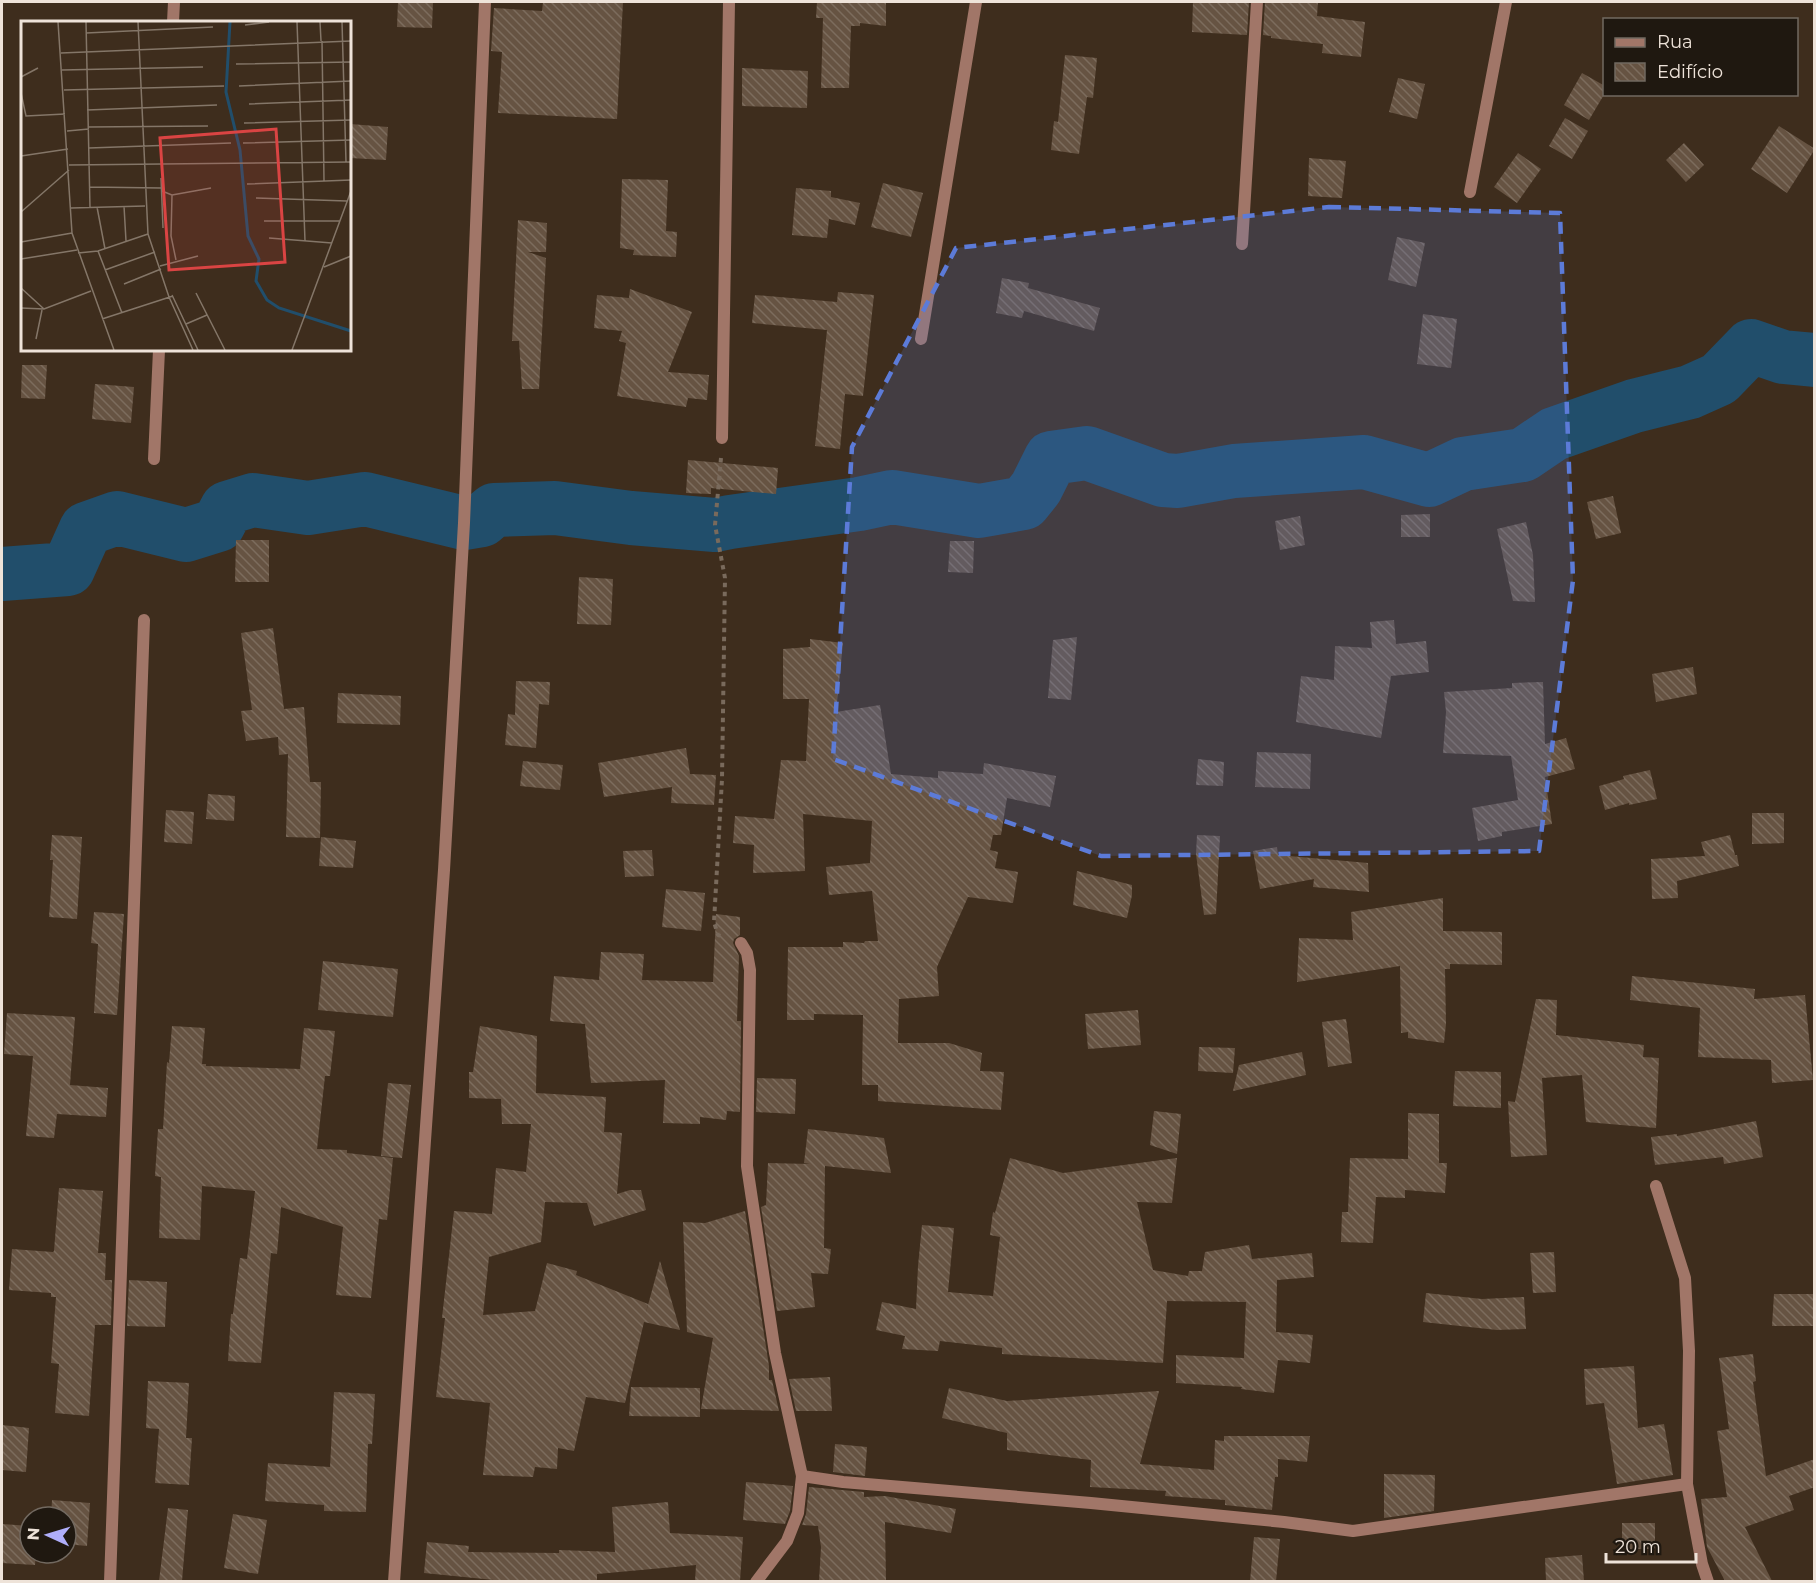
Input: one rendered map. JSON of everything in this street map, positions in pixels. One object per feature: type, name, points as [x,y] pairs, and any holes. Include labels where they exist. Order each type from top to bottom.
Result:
[{"type":"street","points":[[173,21],[174,2]]},
{"type":"street","points":[[394,1581],[444,870],[464,534],[485,2]]},
{"type":"street","points":[[722,438],[729,2]]},
{"type":"street","points":[[921,339],[976,2]]},
{"type":"street","points":[[1242,244],[1257,2]]},
{"type":"street","points":[[1470,192],[1506,2]]},
{"type":"street","points":[[154,459],[159,351]]},
{"type":"street","points":[[110,1581],[144,620]]},
{"type":"street","points":[[741,943],[747,953],[750,970],[747,1166],[775,1353],[801,1476],[798,1513],[787,1540],[756,1581]]},
{"type":"street","points":[[1656,1186],[1685,1278],[1689,1351],[1687,1484],[1702,1564],[1708,1581]]},
{"type":"street","points":[[801,1476],[843,1482],[1261,1520],[1353,1531],[1687,1484]]},
{"type":"path","points":[[722,438],[715,525],[724,578],[722,779],[714,922],[718,935],[741,943]]},
{"type":"highlighted area","points":[[1329,207],[1560,213],[1573,580],[1539,851],[1101,856],[833,759],[852,447],[956,248]]},
{"type":"building","points":[[398,2],[433,2],[432,28],[397,27]]},
{"type":"building","points":[[543,2],[623,2],[617,119],[498,113],[502,52],[491,51],[494,8],[542,11]]},
{"type":"building","points":[[817,2],[886,2],[886,26],[860,23],[860,26],[851,26],[849,88],[821,88],[823,18],[816,18]]},
{"type":"building","points":[[1193,2],[1249,2],[1247,35],[1192,32]]},
{"type":"building","points":[[1265,2],[1318,2],[1317,16],[1365,22],[1361,57],[1322,53],[1323,44],[1263,35]]},
{"type":"building","points":[[1065,55],[1097,58],[1093,98],[1087,97],[1079,154],[1051,150],[1054,121],[1058,122]]},
{"type":"building","points":[[742,68],[808,71],[807,108],[742,106]]},
{"type":"building","points":[[1582,73],[1603,85],[1603,96],[1589,120],[1564,105]]},
{"type":"building","points":[[1398,78],[1425,84],[1417,119],[1389,112]]},
{"type":"building","points":[[1565,118],[1588,131],[1572,159],[1549,146]]},
{"type":"building","points":[[351,124],[388,127],[386,160],[351,158]]},
{"type":"building","points":[[1779,126],[1815,149],[1787,193],[1751,169]]},
{"type":"building","points":[[1684,143],[1704,165],[1686,182],[1666,160]]},
{"type":"building","points":[[1518,153],[1541,169],[1517,203],[1494,187]]},
{"type":"building","points":[[1309,158],[1346,161],[1342,198],[1308,196]]},
{"type":"building","points":[[622,179],[668,180],[666,231],[677,232],[676,257],[633,255],[634,250],[620,248]]},
{"type":"building","points":[[883,183],[923,193],[911,237],[871,227]]},
{"type":"building","points":[[796,188],[831,191],[831,197],[860,203],[855,225],[829,219],[827,238],[792,235]]},
{"type":"building","points":[[518,220],[547,223],[546,252],[528,252],[546,258],[539,389],[522,389],[519,341],[512,341]]},
{"type":"building","points":[[1397,237],[1425,243],[1416,287],[1388,280]]},
{"type":"building","points":[[1002,278],[1029,283],[1028,288],[1100,308],[1094,331],[1024,311],[1022,318],[996,313]]},
{"type":"building","points":[[630,289],[692,312],[668,372],[709,375],[707,400],[688,398],[686,407],[617,396],[626,343],[619,341],[622,331],[594,328],[597,295],[629,298]]},
{"type":"building","points":[[838,292],[874,295],[863,396],[845,394],[840,449],[815,446],[827,330],[752,323],[755,295],[837,302]]},
{"type":"building","points":[[1423,314],[1457,319],[1451,368],[1417,364]]},
{"type":"building","points":[[22,365],[47,365],[45,399],[21,398]]},
{"type":"building","points":[[95,384],[134,387],[131,423],[92,419]]},
{"type":"building","points":[[688,460],[778,468],[776,494],[711,488],[711,494],[686,493]]},
{"type":"building","points":[[1613,496],[1621,533],[1596,539],[1587,502]]},
{"type":"building","points":[[1430,514],[1430,537],[1401,537],[1401,515]]},
{"type":"building","points":[[1300,516],[1305,545],[1280,550],[1275,521]]},
{"type":"building","points":[[1526,522],[1533,555],[1535,602],[1513,601],[1497,529]]},
{"type":"building","points":[[236,540],[269,540],[269,582],[235,582]]},
{"type":"building","points":[[950,541],[974,541],[973,573],[948,572]]},
{"type":"building","points":[[579,577],[613,579],[611,625],[577,624]]},
{"type":"building","points":[[1394,620],[1396,644],[1426,641],[1429,672],[1391,676],[1381,738],[1296,722],[1301,676],[1334,680],[1335,646],[1372,648],[1370,622]]},
{"type":"building","points":[[273,628],[284,709],[304,707],[310,782],[321,782],[320,838],[286,837],[288,754],[279,755],[278,737],[246,741],[241,711],[252,710],[241,633]]},
{"type":"building","points":[[1077,637],[1071,700],[1048,698],[1053,640]]},
{"type":"building","points":[[810,639],[843,643],[836,712],[880,705],[891,774],[938,778],[938,771],[983,774],[984,763],[1056,776],[1050,807],[1007,798],[1001,835],[993,835],[990,850],[998,852],[995,868],[1018,872],[1013,903],[968,897],[937,967],[939,996],[899,999],[898,1043],[949,1043],[982,1053],[980,1071],[1004,1072],[1001,1110],[878,1101],[878,1085],[862,1085],[863,1015],[814,1014],[814,1020],[787,1020],[788,947],[843,947],[843,942],[878,941],[872,891],[829,895],[826,867],[870,863],[872,821],[803,814],[805,871],[753,873],[754,845],[733,843],[735,816],[774,819],[781,760],[806,761],[809,699],[783,699],[783,649],[810,647]]},
{"type":"building","points":[[1693,667],[1697,694],[1656,702],[1652,674]]},
{"type":"building","points":[[516,681],[550,682],[549,705],[539,704],[536,748],[505,745],[508,714],[515,715]]},
{"type":"building","points":[[1543,682],[1545,744],[1566,738],[1575,769],[1545,777],[1552,824],[1502,832],[1502,836],[1478,841],[1472,808],[1518,800],[1511,756],[1443,753],[1446,712],[1444,692],[1512,688],[1512,683]]},
{"type":"building","points":[[338,693],[401,696],[400,725],[337,723]]},
{"type":"building","points":[[686,748],[690,774],[716,775],[714,805],[671,803],[672,787],[604,797],[598,763]]},
{"type":"building","points":[[1257,752],[1311,754],[1310,789],[1255,787]]},
{"type":"building","points":[[1198,759],[1224,762],[1223,786],[1196,785]]},
{"type":"building","points":[[523,761],[563,765],[560,790],[520,786]]},
{"type":"building","points":[[1650,770],[1657,799],[1629,805],[1629,803],[1605,810],[1599,786],[1624,779],[1623,776]]},
{"type":"building","points":[[208,794],[235,796],[234,821],[206,819]]},
{"type":"building","points":[[166,810],[194,812],[192,844],[164,842]]},
{"type":"building","points":[[1752,813],[1784,813],[1784,843],[1752,844]]},
{"type":"building","points":[[52,835],[82,837],[77,919],[49,917],[53,860],[50,860]]},
{"type":"building","points":[[1197,835],[1220,836],[1216,914],[1204,915],[1196,854]]},
{"type":"building","points":[[1730,835],[1739,866],[1677,881],[1678,898],[1652,899],[1651,859],[1705,856],[1701,842]]},
{"type":"building","points":[[321,837],[356,841],[353,868],[319,866]]},
{"type":"building","points":[[1277,847],[1278,855],[1368,863],[1369,892],[1313,887],[1314,879],[1260,889],[1253,851]]},
{"type":"building","points":[[652,850],[654,876],[625,877],[623,851]]},
{"type":"building","points":[[1077,871],[1132,885],[1127,918],[1073,905]]},
{"type":"building","points":[[666,889],[705,893],[701,931],[662,927]]},
{"type":"building","points":[[1443,898],[1443,931],[1502,932],[1502,965],[1450,964],[1450,969],[1445,969],[1444,1043],[1408,1038],[1408,1032],[1401,1033],[1400,966],[1297,982],[1299,938],[1353,940],[1351,912]]},
{"type":"building","points":[[94,912],[124,914],[117,1015],[94,1013],[98,944],[91,943]]},
{"type":"building","points":[[716,914],[740,917],[740,935],[734,939],[733,943],[739,956],[737,1021],[741,1021],[740,1112],[727,1111],[726,1120],[700,1117],[700,1124],[663,1123],[665,1080],[591,1083],[585,1024],[550,1021],[554,976],[599,980],[601,952],[644,954],[642,980],[713,982]]},
{"type":"building","points":[[323,961],[398,969],[393,1017],[318,1010]]},
{"type":"building","points":[[1632,976],[1755,989],[1754,999],[1805,995],[1813,1080],[1772,1083],[1771,1060],[1698,1057],[1700,1008],[1630,1000]]},
{"type":"building","points":[[1536,999],[1557,1000],[1556,1035],[1644,1045],[1643,1057],[1659,1058],[1656,1128],[1586,1122],[1582,1075],[1542,1078],[1547,1155],[1511,1157],[1508,1101],[1515,1102]]},
{"type":"building","points":[[1138,1010],[1141,1045],[1088,1049],[1085,1014]]},
{"type":"building","points":[[7,1013],[75,1017],[70,1085],[108,1088],[106,1117],[57,1114],[54,1138],[26,1136],[33,1056],[4,1054]]},
{"type":"building","points":[[1346,1019],[1352,1063],[1328,1067],[1322,1022]]},
{"type":"building","points":[[172,1026],[205,1028],[202,1064],[206,1066],[300,1069],[304,1028],[335,1031],[330,1076],[325,1076],[317,1149],[347,1150],[347,1153],[393,1158],[387,1220],[379,1219],[371,1298],[336,1295],[343,1227],[281,1207],[277,1254],[271,1253],[261,1363],[228,1361],[231,1314],[233,1314],[240,1258],[247,1259],[255,1191],[202,1186],[200,1240],[159,1238],[161,1177],[155,1176],[158,1129],[163,1129],[167,1062],[169,1063]]},
{"type":"building","points":[[480,1026],[537,1036],[536,1093],[606,1097],[604,1132],[622,1133],[617,1194],[630,1190],[641,1190],[646,1210],[594,1226],[587,1203],[545,1202],[541,1242],[489,1257],[483,1315],[535,1311],[547,1263],[577,1271],[576,1275],[648,1304],[645,1316],[660,1261],[680,1330],[644,1322],[625,1403],[586,1397],[574,1451],[558,1448],[557,1469],[535,1467],[533,1477],[483,1475],[490,1403],[436,1397],[454,1211],[492,1214],[496,1168],[526,1172],[531,1124],[502,1124],[501,1099],[469,1098],[469,1072],[473,1072]]},
{"type":"building","points":[[1199,1047],[1235,1048],[1233,1073],[1198,1071]]},
{"type":"building","points":[[1302,1052],[1306,1075],[1233,1091],[1239,1065]]},
{"type":"building","points":[[1455,1071],[1501,1072],[1501,1108],[1453,1106]]},
{"type":"building","points":[[757,1078],[796,1079],[795,1114],[756,1112]]},
{"type":"building","points":[[388,1083],[411,1085],[402,1158],[381,1156]]},
{"type":"building","points":[[1154,1111],[1181,1114],[1177,1154],[1150,1145]]},
{"type":"building","points":[[1408,1113],[1439,1114],[1439,1163],[1447,1163],[1445,1193],[1405,1190],[1405,1198],[1376,1197],[1373,1243],[1341,1242],[1342,1212],[1348,1212],[1350,1158],[1408,1159]]},
{"type":"building","points":[[1756,1121],[1763,1157],[1724,1164],[1723,1157],[1655,1165],[1651,1137],[1677,1134],[1677,1136]]},
{"type":"building","points":[[808,1129],[884,1138],[891,1173],[825,1166],[824,1248],[831,1249],[828,1274],[811,1273],[815,1307],[777,1311],[761,1207],[766,1205],[768,1163],[810,1164],[804,1163]]},
{"type":"building","points":[[1010,1158],[1063,1173],[1177,1158],[1172,1203],[1137,1202],[1153,1270],[1188,1276],[1189,1271],[1202,1271],[1205,1252],[1249,1245],[1252,1259],[1312,1253],[1314,1277],[1277,1280],[1276,1332],[1313,1335],[1310,1363],[1278,1360],[1274,1393],[1241,1389],[1242,1387],[1176,1383],[1176,1355],[1244,1358],[1246,1302],[1167,1301],[1163,1363],[1002,1354],[1002,1348],[940,1341],[938,1351],[902,1349],[905,1336],[876,1330],[882,1302],[916,1309],[922,1225],[954,1228],[948,1292],[993,1296],[1000,1237],[990,1235],[993,1212],[995,1213]]},
{"type":"building","points":[[59,1188],[103,1191],[98,1253],[106,1253],[105,1280],[112,1280],[111,1325],[95,1325],[89,1416],[55,1413],[59,1364],[51,1363],[56,1297],[51,1297],[51,1293],[9,1290],[12,1249],[54,1251]]},
{"type":"building","points":[[745,1211],[769,1366],[769,1380],[772,1380],[779,1411],[701,1409],[713,1338],[687,1332],[683,1222],[705,1223]]},
{"type":"building","points":[[1554,1252],[1556,1292],[1533,1293],[1530,1253]]},
{"type":"building","points":[[129,1280],[167,1282],[165,1327],[127,1326]]},
{"type":"building","points":[[1426,1293],[1482,1299],[1524,1297],[1526,1329],[1497,1330],[1423,1322]]},
{"type":"building","points":[[1774,1294],[1815,1294],[1815,1326],[1772,1326]]},
{"type":"building","points":[[1753,1354],[1756,1381],[1753,1382],[1766,1476],[1815,1459],[1815,1487],[1789,1496],[1794,1510],[1745,1527],[1772,1581],[1725,1581],[1707,1547],[1701,1499],[1727,1497],[1717,1431],[1729,1429],[1719,1358]]},
{"type":"building","points":[[1634,1366],[1638,1428],[1664,1424],[1673,1475],[1617,1484],[1604,1403],[1586,1405],[1584,1369]]},
{"type":"building","points":[[830,1377],[832,1411],[796,1411],[789,1379]]},
{"type":"building","points":[[148,1381],[189,1383],[186,1438],[192,1438],[189,1485],[155,1483],[159,1429],[146,1428]]},
{"type":"building","points":[[631,1387],[700,1388],[700,1417],[629,1416]]},
{"type":"building","points":[[949,1388],[1007,1401],[1159,1391],[1140,1464],[1214,1470],[1215,1440],[1224,1441],[1224,1436],[1310,1436],[1307,1462],[1278,1459],[1278,1477],[1275,1477],[1272,1510],[1225,1505],[1225,1500],[1165,1496],[1166,1491],[1090,1487],[1091,1460],[1007,1450],[1007,1433],[942,1418]]},
{"type":"building","points":[[334,1392],[375,1394],[372,1444],[368,1444],[366,1512],[324,1511],[324,1505],[265,1501],[268,1463],[330,1467]]},
{"type":"building","points":[[2,1425],[29,1428],[26,1472],[2,1470]]},
{"type":"building","points":[[835,1444],[867,1447],[865,1476],[833,1472]]},
{"type":"building","points":[[1384,1474],[1435,1475],[1434,1511],[1384,1518]]},
{"type":"building","points":[[746,1482],[793,1486],[790,1511],[785,1524],[743,1520]]},
{"type":"building","points":[[809,1487],[864,1492],[864,1497],[885,1496],[956,1509],[951,1533],[885,1522],[886,1581],[819,1581],[821,1547],[818,1526],[802,1525],[806,1514]]},
{"type":"building","points":[[52,1500],[90,1503],[87,1546],[78,1545],[78,1505],[52,1505]]},
{"type":"building","points":[[668,1502],[670,1533],[743,1537],[740,1581],[695,1581],[696,1565],[597,1574],[597,1581],[504,1581],[424,1573],[427,1542],[469,1546],[468,1552],[559,1553],[559,1550],[615,1552],[612,1507]]},
{"type":"building","points":[[168,1508],[188,1510],[182,1581],[159,1581]]},
{"type":"building","points":[[233,1514],[267,1520],[258,1574],[224,1568]]},
{"type":"building","points":[[1622,1523],[1655,1523],[1655,1549],[1622,1549]]},
{"type":"building","points":[[2,1524],[18,1525],[18,1564],[2,1563]]},
{"type":"building","points":[[1254,1537],[1280,1539],[1276,1581],[1250,1581]]},
{"type":"building","points":[[1582,1555],[1584,1581],[1546,1581],[1545,1558]]},
{"type":"waterway","points":[[2,574],[68,569],[86,529],[117,518],[186,535],[218,525],[227,508],[253,500],[308,508],[365,499],[464,523],[482,520],[494,510],[555,508],[631,518],[715,525],[892,497],[979,511],[1024,503],[1036,488],[1051,458],[1087,453],[1163,480],[1178,481],[1234,471],[1364,462],[1429,480],[1463,464],[1523,455],[1554,434],[1634,406],[1690,392],[1719,379],[1751,346],[1783,357],[1814,360]]}]
